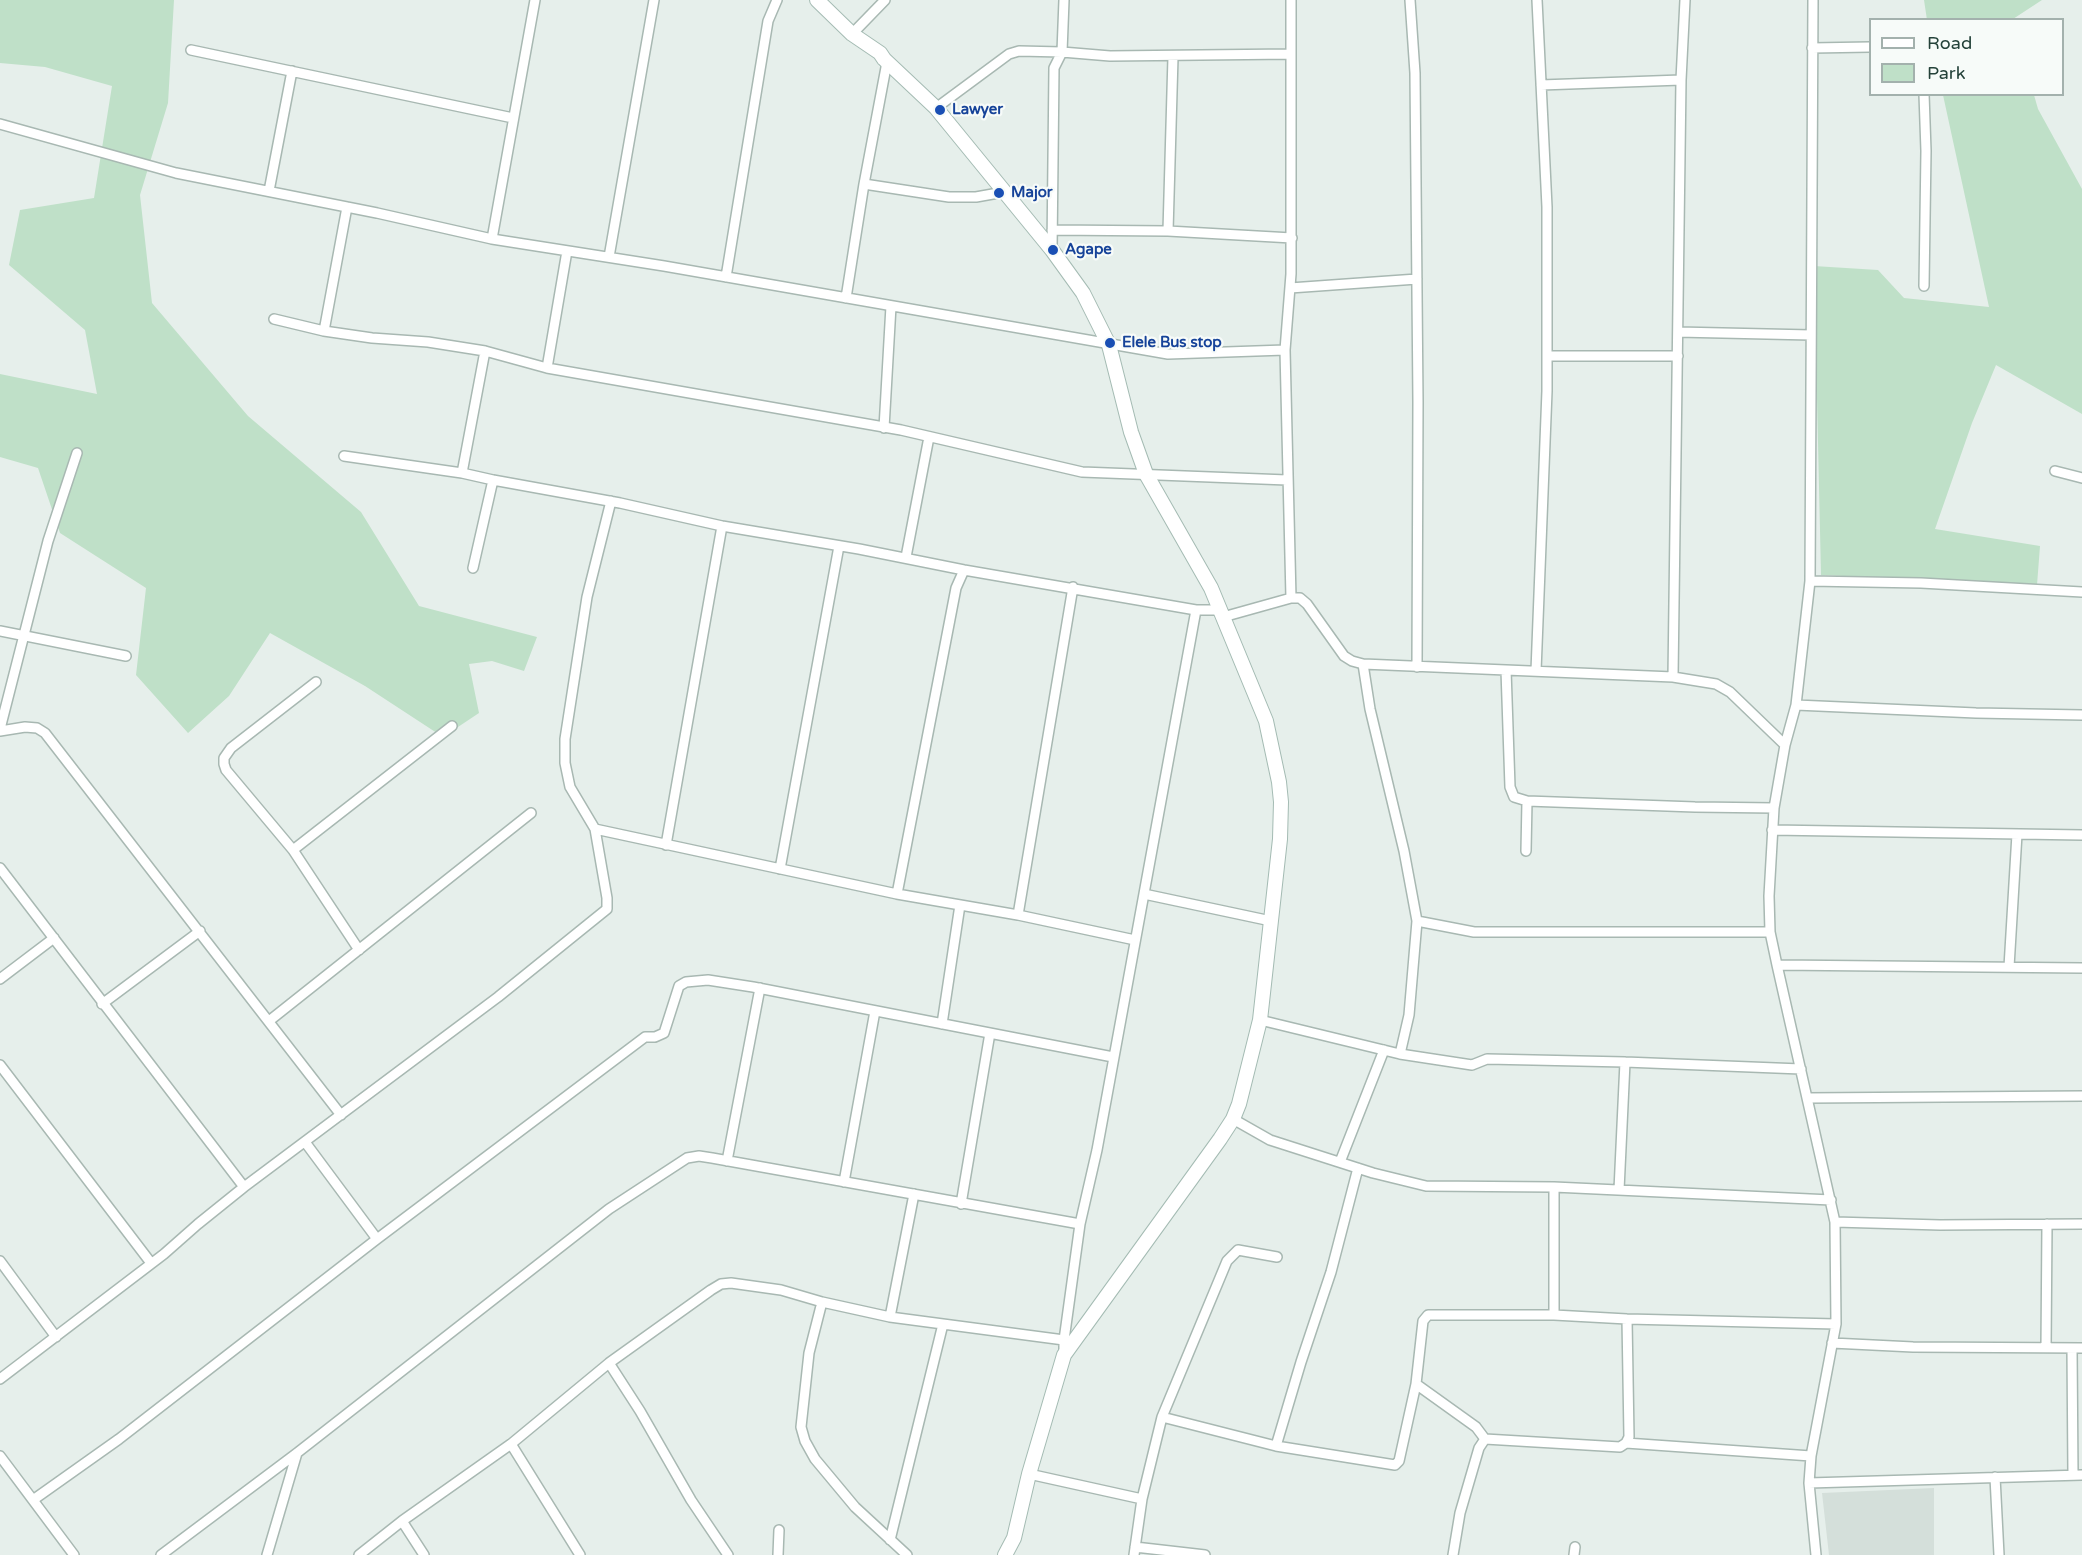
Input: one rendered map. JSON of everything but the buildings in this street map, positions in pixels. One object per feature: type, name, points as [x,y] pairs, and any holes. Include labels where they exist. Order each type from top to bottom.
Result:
[{"type":"street","points":[[492,239],[535,0]]},
{"type":"street","points":[[609,257],[654,0]]},
{"type":"street","points":[[726,277],[768,21],[777,0]]},
{"type":"street","points":[[817,0],[852,34],[880,53],[936,108],[1052,250],[1083,293],[1109,345],[1131,432],[1146,474],[1202,571],[1266,721],[1279,782],[1280,838],[1260,1020],[1233,1119],[1064,1355]]},
{"type":"street","points":[[852,34],[885,0]]},
{"type":"street","points":[[1052,250],[1054,68],[1062,52],[1064,0]]},
{"type":"street","points":[[1291,0],[1292,238],[1285,350],[1291,598]]},
{"type":"street","points":[[1410,0],[1415,73],[1417,667]]},
{"type":"street","points":[[1536,671],[1547,356],[1547,207],[1537,0]]},
{"type":"street","points":[[1673,677],[1681,80],[1685,0]]},
{"type":"street","points":[[1813,0],[1810,581],[1796,705],[1785,745],[1774,808],[1769,896],[1770,932],[1835,1222],[1836,1324],[1811,1456],[1809,1483],[1816,1555]]},
{"type":"street","points":[[1812,48],[1869,47]]},
{"type":"street","points":[[191,50],[513,117]]},
{"type":"street","points":[[936,108],[1009,54],[1019,51],[1173,57],[1291,54]]},
{"type":"street","points":[[1168,231],[1173,57]]},
{"type":"street","points":[[846,298],[864,183],[887,62]]},
{"type":"street","points":[[269,191],[292,71]]},
{"type":"street","points":[[1541,84],[1681,80]]},
{"type":"street","points":[[1924,96],[1926,151],[1924,286]]},
{"type":"street","points":[[0,124],[176,173],[492,239],[609,257],[1168,354],[1285,350]]},
{"type":"street","points":[[864,183],[949,197],[1004,192]]},
{"type":"street","points":[[324,331],[347,207]]},
{"type":"street","points":[[1052,230],[1168,231],[1292,238]]},
{"type":"street","points":[[547,368],[567,251]]},
{"type":"street","points":[[1290,288],[1417,279]]},
{"type":"street","points":[[884,428],[891,306]]},
{"type":"street","points":[[273,319],[324,331],[372,338],[428,342],[485,351],[547,368],[884,428],[1082,472],[1287,480]]},
{"type":"street","points":[[1678,332],[1810,335]]},
{"type":"street","points":[[462,473],[485,351]]},
{"type":"street","points":[[1547,356],[1678,356]]},
{"type":"street","points":[[906,558],[929,437]]},
{"type":"street","points":[[77,453],[48,541],[0,730],[25,727],[37,728],[45,733],[341,1115]]},
{"type":"street","points":[[344,456],[462,473],[611,501],[723,526],[1222,614],[1291,598],[1300,598],[1307,604],[1344,656],[1352,661],[1363,664],[1417,667],[1673,677],[1716,684],[1730,692],[1785,745]]},
{"type":"street","points":[[2055,471],[2082,478]]},
{"type":"street","points":[[473,568],[493,480]]},
{"type":"street","points":[[0,1379],[152,1263],[244,1187],[498,997],[607,909],[595,829],[570,787],[565,763],[565,739],[587,597],[611,501]]},
{"type":"street","points":[[666,845],[723,526]]},
{"type":"street","points":[[780,869],[839,546]]},
{"type":"street","points":[[948,566],[956,588]]},
{"type":"street","points":[[897,894],[956,588],[964,570]]},
{"type":"street","points":[[1810,581],[1921,583],[2082,592]]},
{"type":"street","points":[[1018,915],[1073,587]]},
{"type":"street","points":[[1012,1555],[1029,1474],[1064,1355],[1064,1340],[1080,1224],[1097,1150],[1196,610]]},
{"type":"street","points":[[0,631],[126,656]]},
{"type":"street","points":[[1363,664],[1370,709],[1404,851],[1417,921],[1410,1015],[1400,1054]]},
{"type":"street","points":[[1506,670],[1511,793],[1514,797],[1527,801],[1774,808]]},
{"type":"street","points":[[316,682],[231,748],[224,758],[226,770],[293,850],[359,950]]},
{"type":"street","points":[[1796,705],[2082,715]]},
{"type":"street","points":[[293,850],[452,726]]},
{"type":"street","points":[[1526,851],[1527,801]]},
{"type":"street","points":[[269,1022],[531,813]]},
{"type":"street","points":[[595,829],[897,894],[1018,915],[1135,940]]},
{"type":"street","points":[[1772,830],[2082,835]]},
{"type":"street","points":[[2009,967],[2017,834]]},
{"type":"street","points":[[0,868],[244,1187]]},
{"type":"street","points":[[1144,894],[1271,921]]},
{"type":"street","points":[[942,1024],[960,905]]},
{"type":"street","points":[[1417,921],[1474,932],[1770,932]]},
{"type":"street","points":[[102,1004],[200,932]]},
{"type":"street","points":[[0,979],[54,938]]},
{"type":"street","points":[[1777,965],[2082,968]]},
{"type":"street","points":[[33,1500],[157,1411],[377,1239],[645,1037],[664,1034],[679,986],[682,983],[708,980],[760,988],[1113,1057]]},
{"type":"street","points":[[727,1161],[760,988]]},
{"type":"street","points":[[844,1182],[875,1011]]},
{"type":"street","points":[[1260,1020],[1400,1054],[1472,1065],[1487,1059],[1801,1069]]},
{"type":"street","points":[[961,1204],[990,1033]]},
{"type":"street","points":[[1340,1162],[1384,1050]]},
{"type":"street","points":[[1619,1190],[1625,1062]]},
{"type":"street","points":[[0,1065],[152,1263]]},
{"type":"street","points":[[1808,1098],[2082,1096]]},
{"type":"street","points":[[1233,1119],[1270,1140],[1358,1168],[1426,1186],[1554,1187],[1831,1200]]},
{"type":"street","points":[[304,1142],[377,1239]]},
{"type":"street","points":[[161,1555],[297,1453],[609,1209],[687,1158],[699,1156],[1080,1224]]},
{"type":"street","points":[[1276,1446],[1331,1272],[1358,1168]]},
{"type":"street","points":[[1554,1187],[1554,1314]]},
{"type":"street","points":[[890,1317],[914,1194]]},
{"type":"street","points":[[1835,1222],[1940,1226],[2082,1224]]},
{"type":"street","points":[[2046,1348],[2047,1224]]},
{"type":"street","points":[[1205,1555],[1135,1551],[1142,1499],[1162,1417],[1227,1261],[1238,1250],[1277,1257]]},
{"type":"street","points":[[0,1261],[56,1337]]},
{"type":"street","points":[[359,1555],[402,1521],[511,1444],[609,1364],[721,1284],[730,1283],[781,1290],[890,1317],[1064,1340]]},
{"type":"street","points":[[822,1302],[809,1353],[801,1427],[805,1441],[815,1459],[855,1507],[907,1555]]},
{"type":"street","points":[[1162,1417],[1276,1446],[1395,1465],[1399,1461],[1416,1383],[1423,1321],[1428,1315],[1554,1314],[1627,1319],[1836,1324]]},
{"type":"street","points":[[1416,1383],[1476,1427],[1485,1439],[1620,1447],[1629,1437],[1627,1319]]},
{"type":"street","points":[[890,1540],[943,1324]]},
{"type":"street","points":[[1809,1483],[2077,1475],[2077,1348],[1913,1347],[1832,1343]]},
{"type":"street","points":[[609,1364],[640,1411],[691,1500],[728,1555]]},
{"type":"street","points":[[1453,1555],[1460,1513],[1479,1448],[1485,1439]]},
{"type":"street","points":[[1626,1443],[1811,1456]]},
{"type":"street","points":[[511,1444],[580,1555]]},
{"type":"street","points":[[267,1555],[297,1453]]},
{"type":"street","points":[[0,1456],[74,1555]]},
{"type":"street","points":[[1029,1474],[1142,1499]]},
{"type":"street","points":[[1995,1477],[1999,1555]]},
{"type":"street","points":[[402,1521],[424,1555]]},
{"type":"street","points":[[778,1555],[779,1530]]},
{"type":"street","points":[[1005,1555],[1014,1538]]},
{"type":"shaded area","points":[[1934,1488],[1934,1555],[1829,1555],[1822,1493]]},
{"type":"green space","points":[[0,0],[174,0],[168,103],[140,195],[152,303],[248,416],[361,512],[419,606],[537,637],[524,671],[492,661],[469,664],[479,713],[443,737],[365,686],[270,633],[229,696],[188,733],[136,675],[146,588],[60,533],[38,468],[0,457],[0,374],[97,394],[85,330],[9,265],[20,210],[94,198],[112,86],[45,67],[0,63]]},
{"type":"green space","points":[[1924,0],[2042,0],[2015,18],[1927,18]]},
{"type":"green space","points":[[1943,96],[2034,96],[2038,109],[2082,189],[2082,414],[1996,365],[1972,423],[1935,529],[2040,546],[2037,585],[1821,575],[1814,266],[1878,270],[1904,298],[1989,307]]},
{"type":"place","name":"Lawyer","points":[[940,110]]},
{"type":"place","name":"Major","points":[[999,193]]},
{"type":"place","name":"Agape","points":[[1053,250]]},
{"type":"place","name":"Elele Bus stop","points":[[1110,343]]}]
